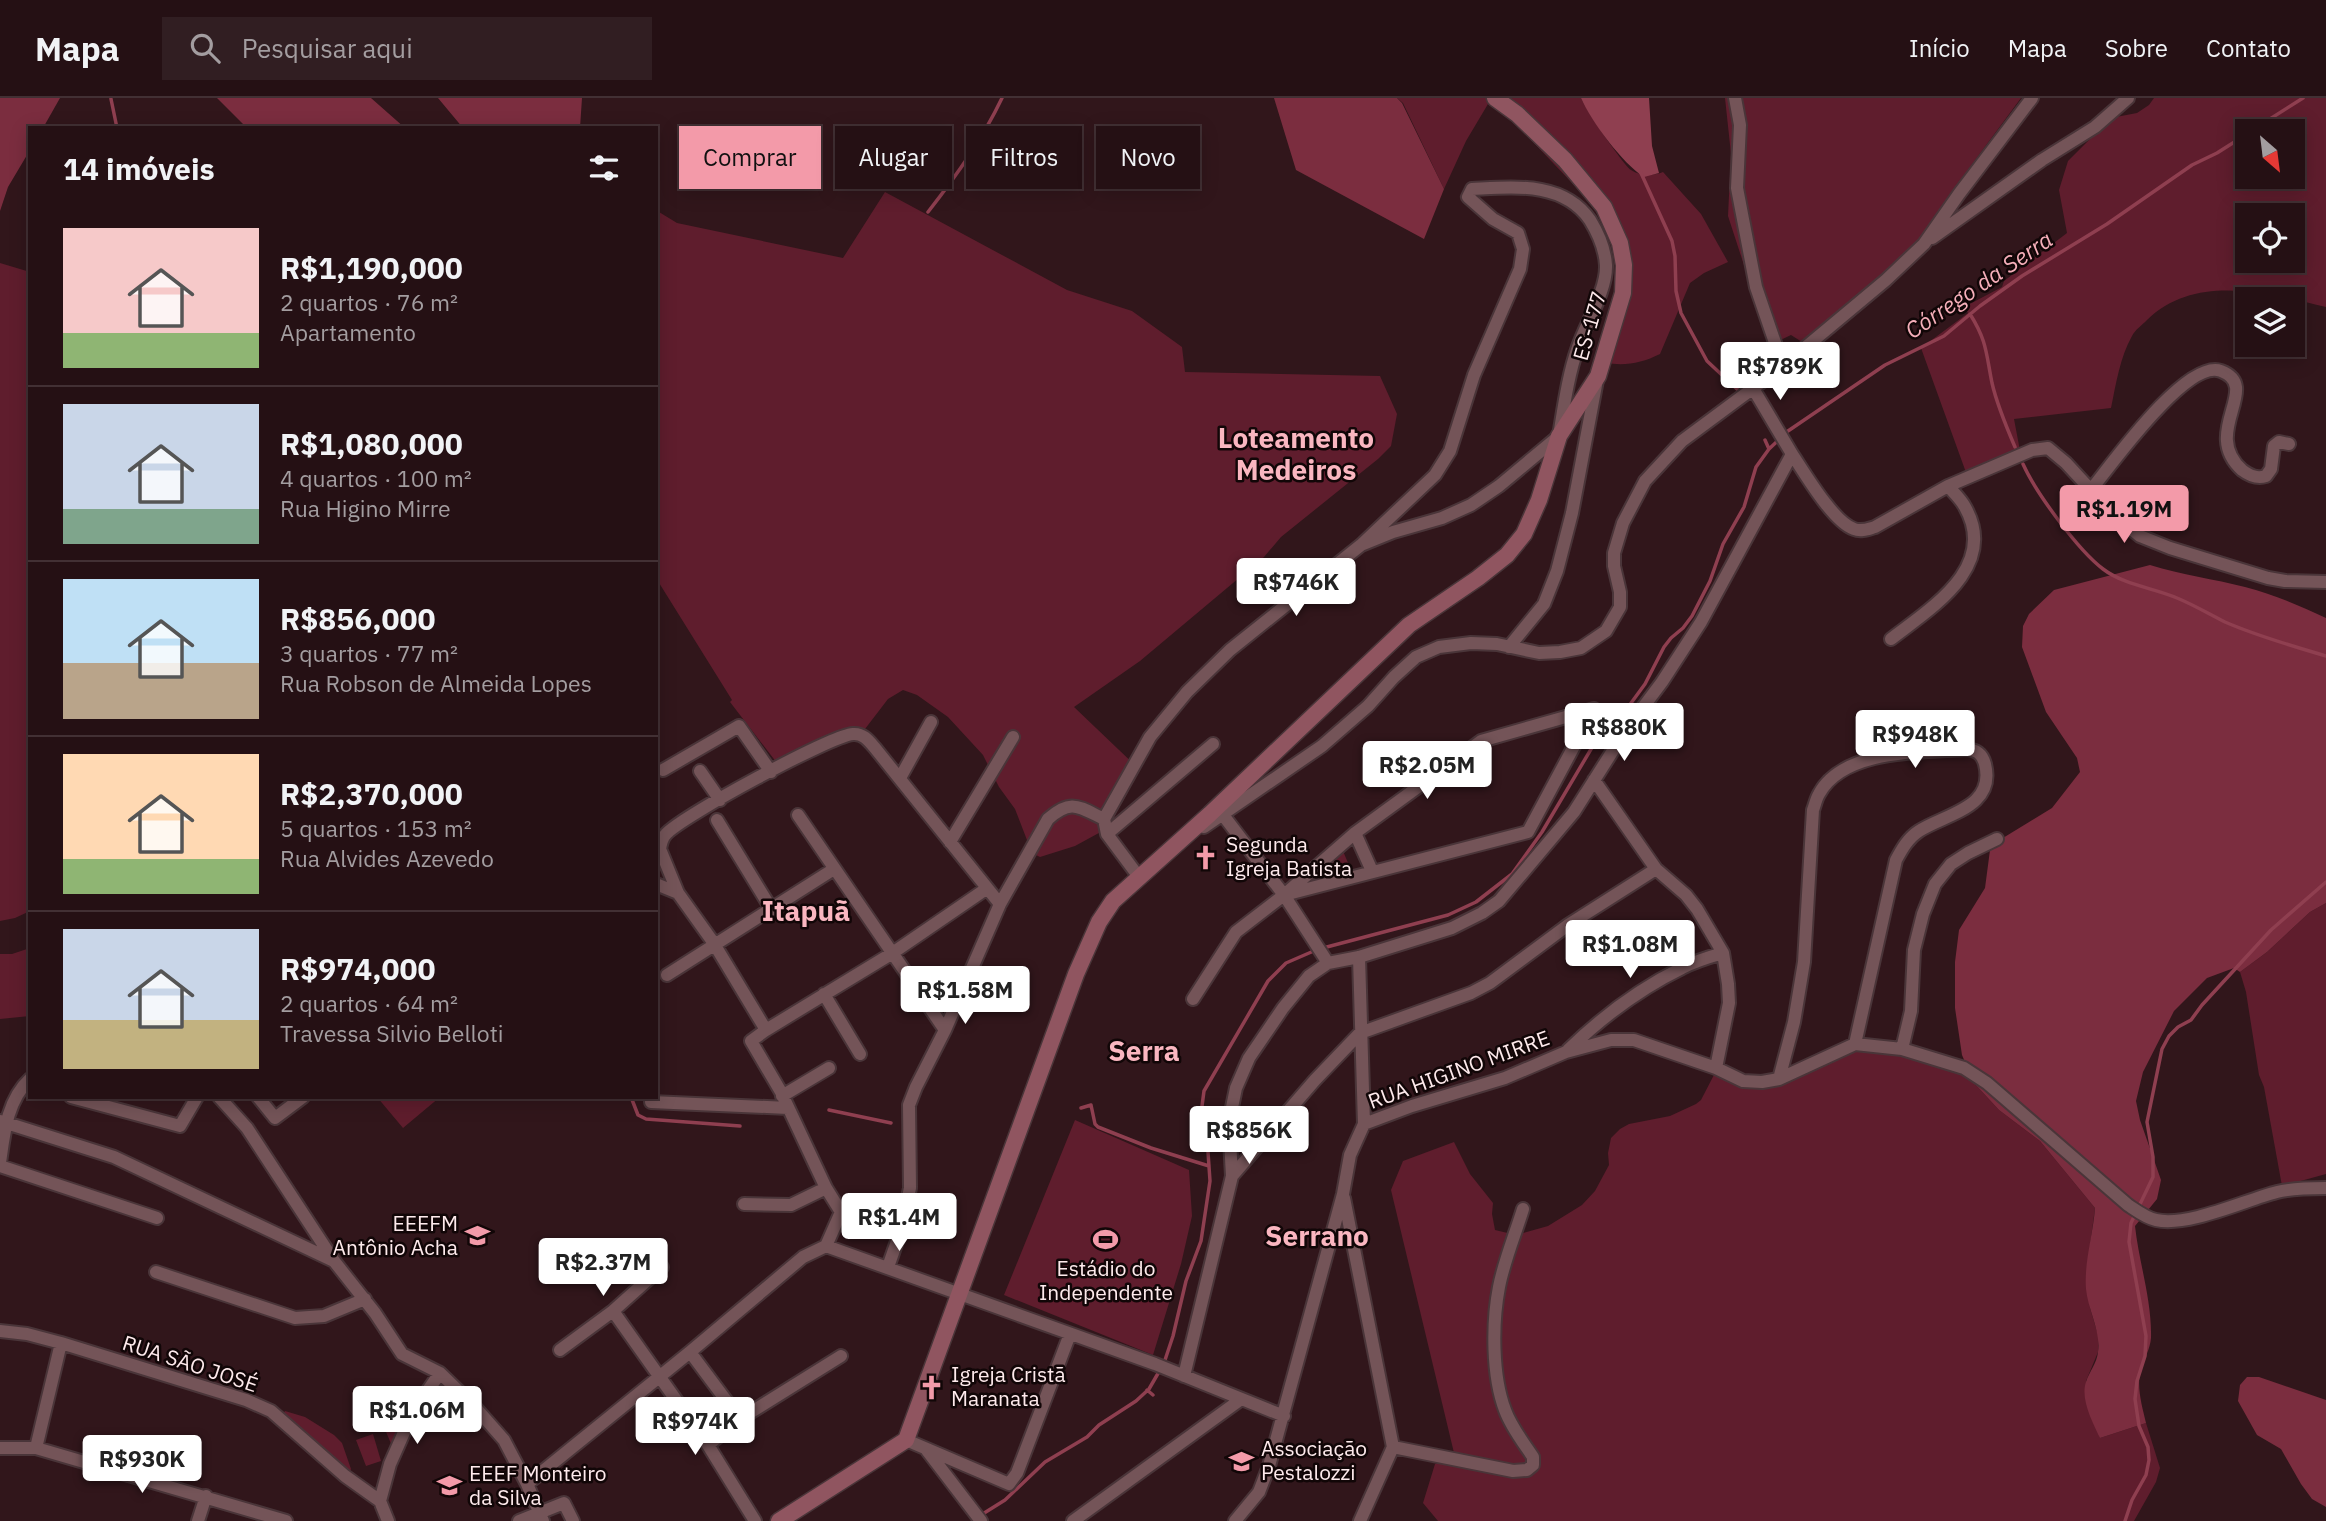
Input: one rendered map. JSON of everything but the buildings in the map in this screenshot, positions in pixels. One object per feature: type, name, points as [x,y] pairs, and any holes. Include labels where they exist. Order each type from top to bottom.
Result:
[{"type":"main road","name":"ES-177","points":[[906,1440],[1088,945],[1099,922],[1113,901],[1171,848],[1217,814],[1409,625],[1507,555],[1524,534],[1539,500],[1559,436],[1598,376],[1623,293],[1624,265],[1620,243],[1604,207],[1565,160],[1517,114],[1495,98]]},
{"type":"main road","points":[[779,1521],[906,1440]]},
{"type":"street","points":[[1735,98],[1740,125],[1737,188],[1756,287],[1783,366]]},
{"type":"street","points":[[1924,244],[2032,98]]},
{"type":"street","points":[[1328,963],[1284,895],[1217,814],[1322,747],[1368,706],[1416,657],[1439,648],[1471,643],[1497,644],[1539,653],[1560,652],[1581,648],[1606,631],[1620,607],[1614,553],[1623,523],[1645,481],[1662,459],[1682,440],[1754,390],[1886,280],[1924,244],[2042,160],[2095,127],[2128,98]]},
{"type":"street","points":[[1139,877],[1107,834],[1104,819],[1150,737],[1186,692],[1230,650],[1361,545],[1435,475],[1450,451],[1474,375],[1520,269],[1523,249],[1518,233],[1493,219],[1468,197],[1472,189],[1522,187],[1559,194],[1581,208],[1598,233],[1606,267],[1598,299],[1578,347],[1566,391],[1559,436],[1499,486],[1471,505],[1442,518],[1393,532],[1361,545]]},
{"type":"street","points":[[2091,490],[2160,406],[2177,389],[2206,371],[2216,369],[2227,373],[2238,387],[2227,423],[2226,438],[2233,459],[2245,472],[2258,478],[2266,476],[2271,469],[2274,446],[2279,442],[2289,444]]},
{"type":"street","points":[[1509,647],[1544,604],[1557,571],[1572,513],[1598,376]]},
{"type":"street","points":[[1754,390],[1788,448],[1826,504],[1844,524],[1854,530],[1864,531],[1875,527],[1948,486],[2040,448],[2048,448],[2055,452],[2113,514],[2148,540],[2268,578],[2326,582]]},
{"type":"street","points":[[1184,1376],[1233,1176],[1229,1122],[1236,1088],[1249,1058],[1309,976],[1328,963],[1359,957],[1452,928],[1482,914],[1499,901],[1574,812],[1626,730],[1662,682],[1701,622],[1788,448]]},
{"type":"street","points":[[1891,639],[1943,599],[1961,578],[1972,556],[1972,525],[1965,506],[1948,486]]},
{"type":"street","points":[[1193,999],[1236,932],[1355,834],[1481,741],[1594,709],[1528,832],[1284,895]]},
{"type":"street","points":[[900,778],[931,722]]},
{"type":"street","points":[[663,770],[738,726],[771,772]]},
{"type":"street","points":[[766,1030],[715,946],[678,893],[660,849],[666,834],[684,820],[771,772],[828,743],[854,733],[863,735],[1000,905]]},
{"type":"street","points":[[950,842],[1013,737]]},
{"type":"street","points":[[1107,834],[1213,744]]},
{"type":"street","points":[[1779,1079],[1794,1022],[1804,962],[1813,810],[1819,793],[1833,777],[1858,762],[1885,756],[1974,750],[1984,762],[1986,773],[1982,793],[1965,809],[1919,831],[1906,843],[1896,860],[1855,1044],[1902,1049],[1964,1068],[1987,1083],[2128,1205],[2157,1220],[2174,1221],[2198,1216],[2280,1191],[2326,1188]]},
{"type":"street","points":[[701,771],[720,800]]},
{"type":"street","points":[[1594,780],[1656,869],[1686,895],[1697,909],[1723,953],[1729,1003],[1716,1068]]},
{"type":"street","points":[[888,1267],[901,1230],[910,1188],[909,1105],[1000,905],[1048,819],[1058,810],[1068,805],[1078,806],[1104,819]]},
{"type":"street","points":[[798,816],[945,1030]]},
{"type":"street","points":[[717,820],[772,910]]},
{"type":"street","points":[[1355,834],[1372,871]]},
{"type":"street","points":[[1902,1049],[1911,1011],[1914,950],[1923,914],[1935,884],[1951,864],[1997,839]]},
{"type":"street","points":[[667,975],[834,869]]},
{"type":"street","points":[[1233,1176],[1315,1080],[1360,1033],[1490,984],[1568,925],[1656,869]]},
{"type":"street","points":[[658,885],[678,893]]},
{"type":"street","points":[[527,1484],[803,1257],[826,1246],[841,1212],[751,1041],[891,954],[986,889]]},
{"type":"street","name":"RUA HIGINO MIRRE","points":[[1566,1052],[1591,1028],[1646,989],[1683,967],[1723,953]]},
{"type":"street","points":[[1235,1521],[1259,1492],[1269,1466],[1343,1194],[1350,1155],[1364,1124],[1359,957]]},
{"type":"street","points":[[824,995],[860,1054]]},
{"type":"street","name":"RUA HIGINO MIRRE","points":[[1364,1124],[1505,1078],[1566,1052],[1611,1040],[1634,1040],[1744,1080],[1762,1082],[1779,1079],[1855,1044]]},
{"type":"street","points":[[782,1096],[828,1068]]},
{"type":"street","points":[[28,1083],[20,1088],[3,1121],[0,1165],[157,1218]]},
{"type":"street","points":[[79,1099],[180,1126],[196,1099]]},
{"type":"street","points":[[221,1099],[247,1128],[334,1261],[365,1299],[402,1354],[440,1373],[504,1440],[541,1517]]},
{"type":"street","points":[[260,1099],[275,1118],[300,1099]]},
{"type":"street","points":[[651,1101],[788,1108]]},
{"type":"street","points":[[3,1121],[114,1157],[334,1261]]},
{"type":"street","points":[[744,1204],[791,1205],[826,1188]]},
{"type":"street","points":[[1343,1194],[1393,1447],[1360,1521]]},
{"type":"street","points":[[1393,1447],[1513,1471],[1527,1470],[1533,1465],[1533,1457],[1505,1412],[1500,1395],[1496,1356],[1495,1318],[1500,1285],[1523,1209]]},
{"type":"street","points":[[826,1246],[1155,1364],[1284,1416]]},
{"type":"street","points":[[560,1350],[613,1311],[662,1267]]},
{"type":"street","points":[[156,1272],[295,1318],[324,1316],[365,1299]]},
{"type":"street","points":[[613,1311],[708,1445],[755,1521]]},
{"type":"street","name":"RUA SÃO JOSÉ","points":[[0,1331],[27,1334],[61,1343],[246,1400],[271,1412],[345,1476],[380,1501]]},
{"type":"street","points":[[906,1440],[1009,1484],[1017,1473],[1070,1335]]},
{"type":"street","points":[[36,1448],[61,1343]]},
{"type":"street","points":[[690,1352],[740,1419]]},
{"type":"street","points":[[708,1445],[740,1419],[841,1356]]},
{"type":"street","points":[[388,1521],[380,1501],[390,1464],[414,1412],[440,1373]]},
{"type":"street","points":[[1073,1521],[1240,1400]]},
{"type":"street","points":[[0,1448],[36,1448],[286,1521]]},
{"type":"street","points":[[926,1449],[978,1517]]},
{"type":"street","points":[[198,1521],[206,1496]]},
{"type":"street","points":[[519,1521],[541,1517],[564,1503],[573,1521]]},
{"type":"shaded area","points":[[0,98],[60,98],[44,126],[28,126],[28,153],[8,187],[0,211]]},
{"type":"shaded area","points":[[217,98],[371,98],[403,126],[245,126]]},
{"type":"shaded area","points":[[438,98],[582,98],[580,126],[461,126]]},
{"type":"shaded area","points":[[1274,98],[1397,98],[1402,103],[1444,189],[1424,239],[1296,170]]},
{"type":"shaded area","points":[[1397,98],[1581,98],[1604,136],[1631,170],[1647,175],[1663,172],[1701,214],[1728,262],[1690,283],[1660,354],[1634,363],[1606,363],[1621,263],[1594,206],[1516,124],[1488,104],[1466,141],[1444,189],[1403,103]]},
{"type":"shaded area","points":[[1581,98],[1649,98],[1652,146],[1659,173],[1644,177],[1636,171],[1600,130]]},
{"type":"shaded area","points":[[1725,98],[2021,98],[1916,244],[1802,342],[1791,335],[1770,345],[1728,216],[1731,154]]},
{"type":"shaded area","points":[[2154,98],[2326,98],[2326,307],[2305,302],[2305,287],[2235,287],[2235,291],[2187,296],[2166,305],[2132,336],[2121,362],[2111,408],[2014,419],[2021,456],[1968,478],[1921,348],[1968,313],[1964,307],[2002,287],[2004,281],[2067,233],[2059,190],[2068,161],[2116,117],[2137,113]]},
{"type":"shaded area","points":[[885,192],[1067,290],[1132,311],[1182,347],[1185,372],[1380,376],[1397,414],[1391,446],[1378,459],[1281,537],[1264,557],[1140,661],[1074,707],[1140,770],[1108,828],[1075,846],[1040,857],[1032,853],[1015,809],[999,787],[983,755],[948,717],[917,695],[903,690],[888,699],[855,742],[844,740],[780,767],[730,702],[732,700],[658,581],[658,214],[677,223],[843,258]]},
{"type":"shaded area","points":[[0,263],[28,271],[28,912],[0,921]]},
{"type":"shaded area","points":[[2150,565],[2255,590],[2326,618],[2326,903],[2310,912],[2267,952],[2240,972],[2234,968],[2207,978],[2174,1011],[2143,1072],[2136,1101],[2161,1180],[2157,1199],[2135,1226],[2151,1324],[2150,1342],[2139,1382],[2146,1423],[2100,1438],[2088,1411],[2085,1396],[2086,1382],[2098,1352],[2098,1336],[2086,1289],[2087,1259],[2095,1208],[2040,1141],[1999,1110],[1974,1083],[1962,1055],[1955,1008],[1955,962],[1959,930],[1985,888],[1990,850],[1998,841],[2052,808],[2080,772],[2077,758],[2046,712],[2022,647],[2023,626],[2029,614],[2054,590]]},
{"type":"shaded area","points":[[1340,844],[1351,870],[1299,875]]},
{"type":"shaded area","points":[[2326,903],[2326,1174],[2282,1186],[2240,972],[2267,952],[2310,912]]},
{"type":"shaded area","points":[[28,949],[28,1016],[0,1019],[0,954],[12,954]]},
{"type":"shaded area","points":[[1855,1047],[1897,1053],[1968,1069],[1974,1083],[1999,1110],[2040,1141],[2095,1208],[2087,1268],[2090,1308],[2098,1335],[2098,1352],[2086,1381],[2100,1438],[2146,1423],[2160,1468],[2156,1482],[2134,1521],[1438,1521],[1423,1503],[1435,1464],[1455,1457],[1391,1190],[1403,1161],[1454,1142],[1470,1174],[1493,1203],[1495,1230],[1516,1235],[1548,1226],[1582,1205],[1595,1191],[1609,1165],[1611,1138],[1620,1129],[1629,1124],[1670,1116],[1696,1104],[1701,1100],[1716,1071],[1762,1088]]},
{"type":"shaded area","points":[[379,1099],[438,1099],[403,1128]]},
{"type":"shaded area","name":"Estádio do Independente","points":[[1075,1120],[1189,1170],[1192,1216],[1181,1264],[1153,1355],[1004,1295]]},
{"type":"shaded area","points":[[2247,1377],[2259,1377],[2326,1400],[2326,1507],[2312,1499],[2281,1449],[2257,1435],[2238,1401],[2240,1385]]},
{"type":"shaded area","points":[[415,1391],[416,1398],[392,1446],[384,1427],[386,1424],[392,1427],[409,1401],[406,1396]]},
{"type":"shaded area","points":[[285,1411],[305,1417],[334,1435],[342,1443],[350,1472],[283,1414]]},
{"type":"shaded area","points":[[373,1434],[381,1461],[366,1466],[356,1440]]},
{"type":"waterway","points":[[928,212],[968,157],[1002,98]]},
{"type":"waterway","name":"Córrego da Serra","points":[[2270,119],[2303,98]]},
{"type":"waterway","points":[[111,99],[117,126]]},
{"type":"waterway","name":"Córrego da Serra","points":[[1323,948],[1448,915],[1476,902],[1512,874],[1542,832],[1597,739],[1623,714],[1645,684],[1664,647],[1692,616],[1710,581],[1723,544],[1744,507],[1756,467],[1769,449],[1788,431],[1885,365],[1944,336],[2022,276],[2107,224],[2192,165],[2235,142]]},
{"type":"waterway","points":[[1641,173],[1672,241],[1676,291],[1681,313],[1707,361],[1738,390]]},
{"type":"waterway","points":[[1970,314],[1983,340],[1996,399],[2015,447]]},
{"type":"waterway","points":[[1765,440],[1769,449]]},
{"type":"waterway","points":[[2023,464],[2058,520],[2103,569],[2130,583],[2177,598],[2250,632],[2326,656]]},
{"type":"waterway","points":[[2125,1521],[2132,1500],[2146,1475],[2149,1460],[2148,1447],[2139,1426],[2135,1399],[2137,1381],[2145,1356],[2146,1336],[2129,1242],[2131,1223],[2153,1177],[2153,1157],[2147,1122],[2162,1049],[2169,1036],[2191,1020],[2271,930],[2326,882]]},
{"type":"waterway","name":"Córrego da Serra","points":[[1164,1363],[1186,1281],[1201,1241],[1210,1181],[1206,1123],[1202,1106],[1204,1091],[1268,981],[1286,963],[1316,950]]},
{"type":"waterway","points":[[632,1099],[638,1115],[646,1119],[740,1126]]},
{"type":"waterway","points":[[1081,1108],[1091,1105],[1098,1127],[1151,1148],[1209,1166]]},
{"type":"waterway","points":[[829,1110],[891,1123]]},
{"type":"waterway","name":"Córrego da Serra","points":[[981,1515],[1005,1500],[1045,1462],[1087,1437],[1099,1425],[1136,1401],[1149,1389],[1160,1370]]},
{"type":"waterway","name":"Córrego da Serra","points":[[1147,1390],[1153,1395]]},
{"type":"place","name":"Segunda Igreja Batista","points":[[1206,857]]},
{"type":"place","name":"EEEFM Antônio Acha","points":[[478,1236]]},
{"type":"place","name":"Estádio do Independente","points":[[1106,1240]]},
{"type":"place","name":"Igreja Cristã Maranata","points":[[931,1387]]},
{"type":"place","name":"Associação Pestalozzi","points":[[1241,1461]]},
{"type":"place","name":"EEEF Monteiro da Silva","points":[[449,1486]]},
{"type":"district","name":"Loteamento Medeiros","points":[[1296,454]]},
{"type":"district","name":"Itapuã","points":[[806,911]]},
{"type":"district","name":"Serra","points":[[1144,1051]]},
{"type":"district","name":"Serrano","points":[[1317,1236]]}]
